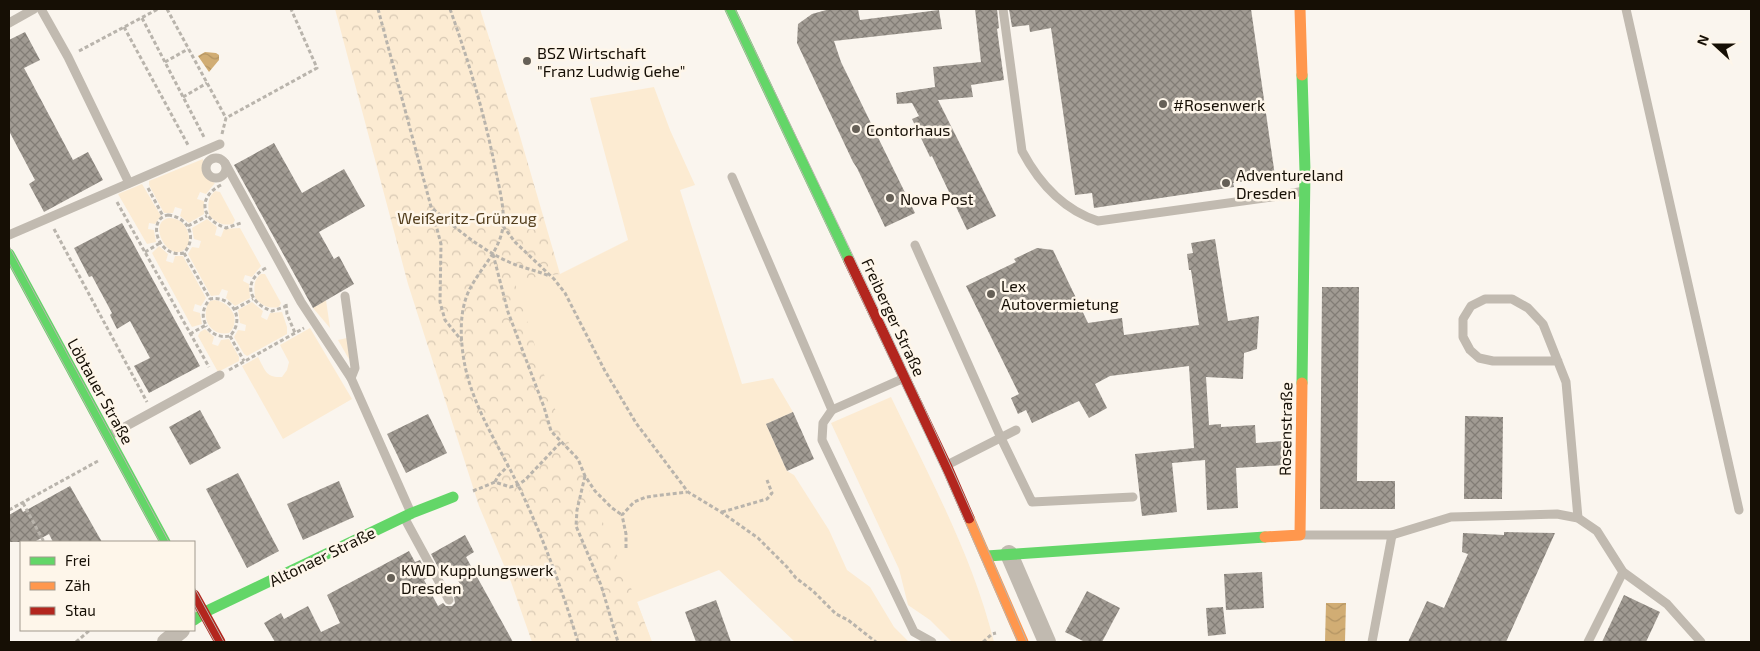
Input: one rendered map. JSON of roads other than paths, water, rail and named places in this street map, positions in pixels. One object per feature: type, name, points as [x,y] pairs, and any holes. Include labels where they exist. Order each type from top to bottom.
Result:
[{"type":"street","name":"Freiberger Straße","points":[[730,9],[946,465],[987,556],[1022,642]]},
{"type":"street","name":"Rosenstraße","points":[[1300,9],[1304,191],[1300,535]]},
{"type":"street","name":"Löbtauer Straße","points":[[9,254],[164,541]]},
{"type":"street","name":"Altonaer Straße","points":[[199,616],[408,515],[453,497]]},
{"type":"street","points":[[987,556],[1300,535]]},
{"type":"street","points":[[1009,554],[1047,642]]},
{"type":"street","points":[[195,599],[199,616],[220,642]]},
{"type":"street","points":[[166,642],[180,631]]},
{"type":"lane","points":[[9,23],[34,9]]},
{"type":"lane","points":[[41,9],[68,57],[129,183]]},
{"type":"lane","points":[[1003,9],[1022,151],[1031,169],[1048,188],[1067,206],[1084,217],[1098,221],[1304,191]]},
{"type":"lane","points":[[1626,9],[1739,510]]},
{"type":"lane","points":[[9,235],[220,144]]},
{"type":"lane","points":[[209,149],[212,158]]},
{"type":"lane","points":[[225,163],[225,172],[219,182],[209,176],[206,170],[207,163],[212,158],[220,158],[225,163],[301,302],[351,378],[408,515],[449,600]]},
{"type":"lane","points":[[732,177],[832,410]]},
{"type":"lane","points":[[915,245],[1001,438],[1032,502],[1133,497]]},
{"type":"lane","points":[[345,296],[355,368],[351,378]]},
{"type":"lane","points":[[1558,361],[1493,361],[1479,358],[1470,350],[1464,336],[1464,319],[1471,306],[1485,299],[1512,299],[1528,308],[1543,324],[1558,361],[1566,382],[1578,518]]},
{"type":"lane","points":[[108,436],[217,376]]},
{"type":"lane","points":[[905,377],[832,410],[822,423],[822,440],[914,632],[932,642]]},
{"type":"lane","points":[[946,465],[1016,430]]},
{"type":"lane","points":[[1300,535],[1392,535],[1451,517],[1557,514],[1578,518],[1597,531],[1623,572],[1667,604],[1701,642]]},
{"type":"lane","points":[[1372,642],[1392,535]]},
{"type":"lane","points":[[1588,642],[1623,572]]},
{"type":"water","points":[[205,52],[219,55],[219,60],[209,72],[198,56]]},
{"type":"water","points":[[1326,603],[1346,603],[1345,642],[1325,642]]},
{"type":"tram line","points":[[725,9],[945,476],[1018,642]]},
{"type":"tram line","points":[[735,9],[922,403],[1027,642]]},
{"type":"tram line","points":[[9,246],[168,541]]},
{"type":"tram line","points":[[9,263],[159,541]]},
{"type":"tram line","points":[[195,589],[224,642]]},
{"type":"tram line","points":[[195,606],[215,642]]},
{"type":"place","name":"BSZ Wirtschaft \"Franz Ludwig Gehe\"","points":[[527,61]]},
{"type":"place","name":"#Rosenwerk","points":[[1163,104]]},
{"type":"place","name":"Contorhaus","points":[[856,129]]},
{"type":"place","name":"Adventureland Dresden","points":[[1226,183]]},
{"type":"place","name":"Nova Post","points":[[890,198]]},
{"type":"place","name":"Lex Autovermietung","points":[[991,294]]},
{"type":"place","name":"KWD Kupplungswerk Dresden","points":[[391,578]]},
{"type":"park label","name":"Weißeritz-Grünzug","points":[[467,217]]}]
